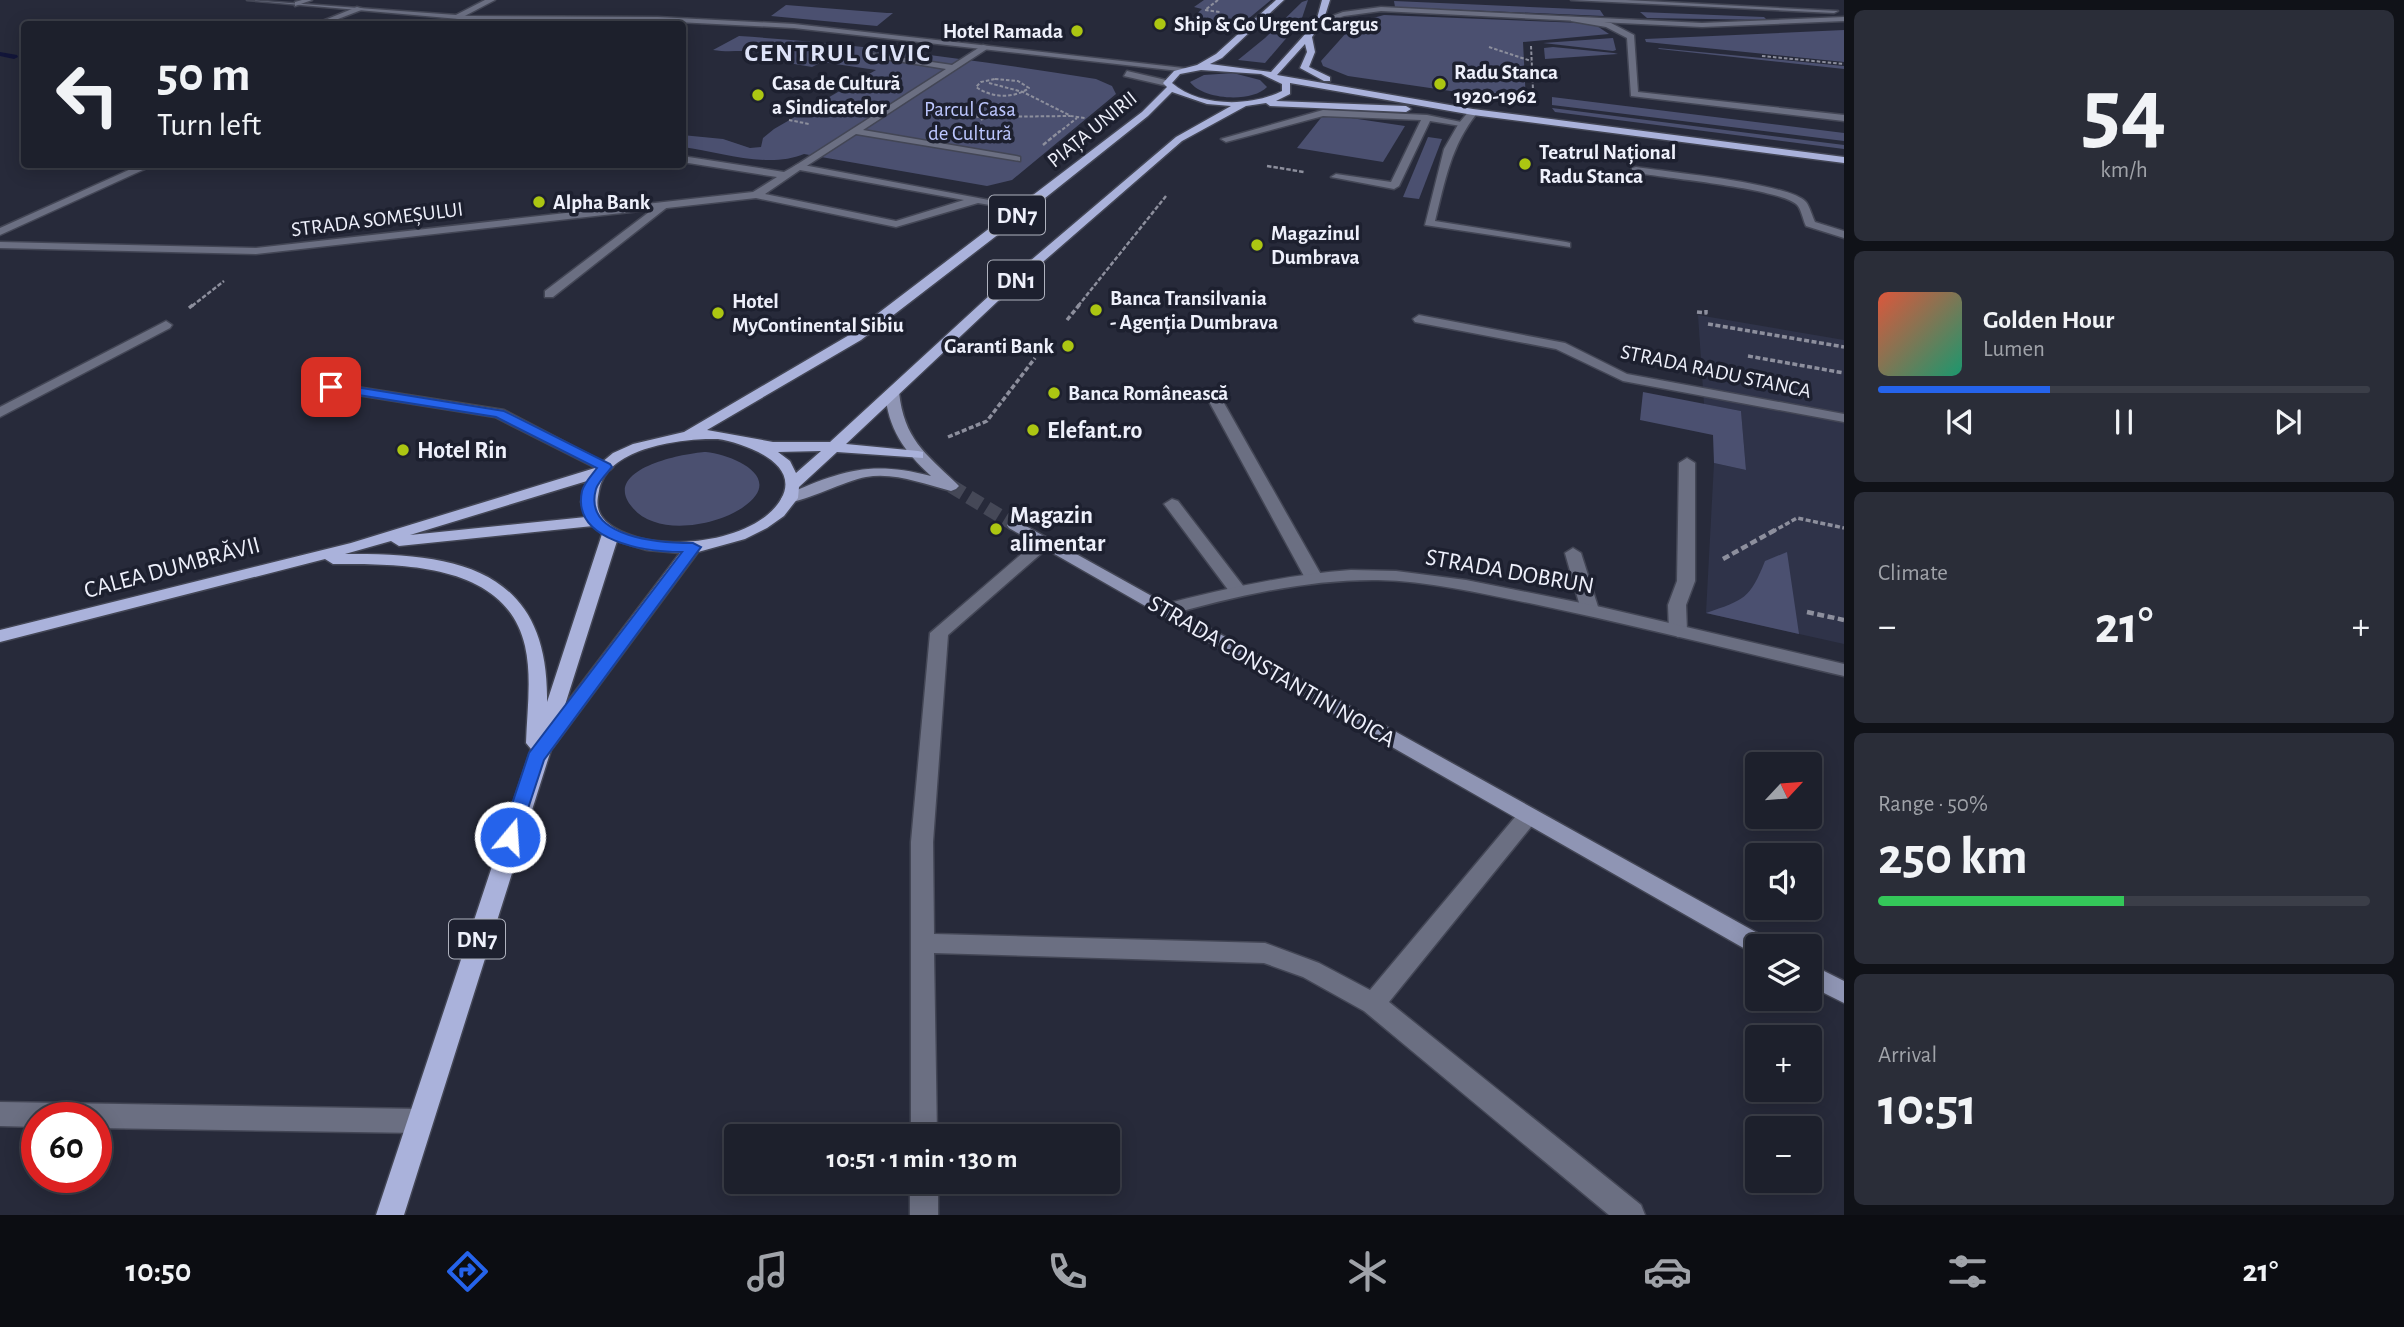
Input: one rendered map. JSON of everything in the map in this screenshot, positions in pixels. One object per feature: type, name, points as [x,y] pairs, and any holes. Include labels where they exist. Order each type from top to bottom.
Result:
[{"type":"main road","name":"DN7","points":[[1193,69],[1219,56],[1280,0]]},
{"type":"main road","name":"PIAȚA UNIRII","points":[[1169,85],[1198,100],[1243,104],[1259,103],[1287,92],[1286,83],[1276,77],[1285,56],[1308,37],[1320,22],[1326,0]]},
{"type":"main road","points":[[1308,37],[1311,52],[1304,64],[1307,72],[1417,102]]},
{"type":"main road","points":[[1193,69],[1237,68],[1473,112],[1844,160]]},
{"type":"main road","name":"PIAȚA UNIRII","points":[[688,435],[856,337],[1154,107],[1174,74],[1193,69]]},
{"type":"main road","points":[[1259,103],[1473,112]]},
{"type":"main road","name":"PIAȚA UNIRII","points":[[604,527],[653,546],[693,547],[714,544],[754,531],[782,511],[791,492],[833,447],[995,298],[1179,139],[1213,118],[1243,104]]},
{"type":"main road","points":[[791,492],[877,469],[900,471],[951,486],[902,439],[896,426],[892,393]]},
{"type":"main road","name":"DN7","points":[[602,469],[633,449],[688,435],[715,435],[762,446],[779,456],[790,470],[791,492]]},
{"type":"main road","points":[[762,446],[833,447],[918,455]]},
{"type":"main road","points":[[602,469],[589,489],[589,506],[604,527]]},
{"type":"main road","name":"CALEA DUMBRĂVII","points":[[0,636],[357,546],[602,469]]},
{"type":"main road","name":"STRADA CONSTANTIN NOICA","points":[[1015,525],[1745,937]]},
{"type":"main road","name":"DN7","points":[[390,1215],[536,758],[604,527]]},
{"type":"main road","name":"CALEA DUMBRĂVII","points":[[357,546],[604,527]]},
{"type":"main road","name":"DN7","points":[[536,758],[693,547]]},
{"type":"main road","points":[[301,559],[412,561],[453,569],[494,586],[520,613],[533,643],[536,758]]},
{"type":"main road","points":[[1822,981],[1844,993]]},
{"type":"street","points":[[251,0],[456,17],[626,21]]},
{"type":"street","points":[[298,4],[308,0]]},
{"type":"street","points":[[456,17],[491,0]]},
{"type":"street","points":[[1574,0],[1844,11]]},
{"type":"street","points":[[1363,2],[1381,9]]},
{"type":"street","points":[[327,21],[360,9]]},
{"type":"street","points":[[1320,22],[1343,14],[1381,9],[1702,25],[1844,19]]},
{"type":"street","points":[[1784,9],[1811,15],[1817,22]]},
{"type":"street","points":[[489,21],[494,19]]},
{"type":"street","points":[[1574,19],[1625,32],[1631,37],[1634,94],[1844,118]]},
{"type":"street","points":[[686,22],[758,23],[1193,69]]},
{"type":"street","points":[[890,46],[870,57],[954,68]]},
{"type":"street","points":[[798,167],[986,47],[1169,85]]},
{"type":"street","points":[[1473,112],[1461,122],[1452,140],[1429,223],[1566,245]]},
{"type":"street","points":[[1226,139],[1323,113],[1461,122]]},
{"type":"street","points":[[1336,177],[1394,186],[1427,118]]},
{"type":"street","points":[[854,131],[1016,159]]},
{"type":"street","points":[[686,160],[786,175]]},
{"type":"street","name":"STRADA SOMEȘULUI","points":[[756,195],[798,167],[1026,208]]},
{"type":"street","points":[[0,232],[142,168]]},
{"type":"street","points":[[1636,170],[1777,192],[1802,204],[1810,224],[1844,235]]},
{"type":"street","name":"STRADA SOMEȘULUI","points":[[0,245],[256,251],[756,195],[887,225],[905,223],[975,200]]},
{"type":"street","points":[[549,293],[665,205]]},
{"type":"street","name":"STRADA RADU STANCA","points":[[1419,319],[1560,346],[1623,377],[1844,418]]},
{"type":"street","points":[[0,413],[166,325]]},
{"type":"street","points":[[331,387],[499,414],[602,469]]},
{"type":"street","points":[[1213,396],[1314,578]]},
{"type":"street","points":[[1678,631],[1677,606],[1686,581],[1687,463]]},
{"type":"street","points":[[1172,504],[1238,591]]},
{"type":"street","points":[[924,1124],[922,842],[939,633],[1045,542]]},
{"type":"street","points":[[1573,554],[1590,610]]},
{"type":"street","name":"STRADA DOBRUN","points":[[1164,610],[1238,591],[1314,578],[1378,575],[1436,580],[1590,610],[1844,670]]},
{"type":"street","points":[[1373,1004],[1528,816]]},
{"type":"street","points":[[923,943],[1265,953],[1311,970],[1373,1004],[1631,1215]]},
{"type":"street","points":[[0,1114],[420,1121]]},
{"type":"street","points":[[924,1194],[924,1215]]},
{"type":"path","points":[[1534,42],[1530,45],[1534,93]]},
{"type":"path","points":[[1011,79],[1028,85],[1023,93],[990,94],[976,87],[988,80],[1011,79]]},
{"type":"path","points":[[986,83],[1023,93],[1088,119]]},
{"type":"path","points":[[1056,135],[1078,117]]},
{"type":"path","points":[[1067,320],[1173,188]]},
{"type":"path","points":[[1697,312],[1706,313],[1706,310]]},
{"type":"path","points":[[1708,324],[1844,346]]},
{"type":"path","points":[[1748,356],[1844,373]]},
{"type":"path","points":[[944,438],[987,421],[1035,358]]},
{"type":"path","points":[[1686,581],[1797,519],[1844,528]]},
{"type":"path","points":[[1807,612],[1844,620]]},
{"type":"shaded area","points":[[1698,315],[1844,340],[1844,644],[1706,613],[1714,463],[1746,470],[1741,411],[1704,404]]},
{"type":"green space","points":[[1204,0],[1271,0],[1231,33],[1183,27],[1202,9],[1194,7]]},
{"type":"green space","points":[[1308,0],[1301,21],[1265,63],[1238,60],[1302,2]]},
{"type":"green space","points":[[1394,1],[1600,10],[1604,16],[1395,7]]},
{"type":"green space","points":[[786,5],[893,13],[877,26],[771,16]]},
{"type":"green space","points":[[1640,12],[1764,17],[1767,20],[1647,18]]},
{"type":"green space","points":[[1384,15],[1582,23],[1597,26],[1609,34],[1523,42],[1526,102],[1348,76],[1323,66],[1321,61],[1355,23]]},
{"type":"green space","points":[[1844,30],[1844,62],[1646,42],[1645,39]]},
{"type":"green space","name":"Parcul Casa de Cultură","points":[[739,36],[873,48],[1096,79],[1112,86],[1116,94],[1012,180],[987,186],[804,154],[760,160],[686,148],[686,135],[723,139],[750,148],[761,147],[763,138],[774,129],[876,70],[822,62],[812,67],[759,58],[762,53],[713,50]]},
{"type":"green space","points":[[1613,38],[1616,50],[1613,51],[1543,43]]},
{"type":"green space","points":[[1544,48],[1618,54],[1545,59]]},
{"type":"green space","points":[[1659,49],[1844,66],[1844,69]]},
{"type":"green space","points":[[1233,73],[1260,80],[1267,87],[1250,96],[1228,97],[1205,93],[1190,82],[1204,75]]},
{"type":"green space","points":[[1552,97],[1844,133],[1844,141],[1552,105]]},
{"type":"green space","points":[[1552,108],[1844,145],[1844,149],[1555,112]]},
{"type":"green space","points":[[1324,114],[1405,126],[1383,162],[1297,148]]},
{"type":"green space","points":[[1428,137],[1442,139],[1419,199],[1403,197]]},
{"type":"green space","points":[[1643,392],[1741,411],[1746,470],[1714,463],[1713,435],[1640,420]]},
{"type":"green space","points":[[706,452],[730,458],[751,470],[758,478],[759,487],[755,497],[742,508],[717,520],[686,526],[656,522],[632,507],[625,494],[627,483],[636,473],[664,460]]},
{"type":"green space","points":[[1787,552],[1799,634],[1706,613],[1744,596],[1755,583],[1765,561]]},
{"type":"waterway","points":[[0,54],[14,57]]},
{"type":"tunnel","points":[[951,486],[1015,525]]},
{"type":"place","name":"Ship & Go Urgent Cargus","points":[[1160,24]]},
{"type":"place","name":"Hotel Ramada","points":[[1077,31]]},
{"type":"place","name":"Radu Stanca 1920-1962","points":[[1440,84]]},
{"type":"place","name":"Casa de Cultură a Sindicatelor","points":[[758,95]]},
{"type":"place","name":"Teatrul Național Radu Stanca","points":[[1525,164]]},
{"type":"place","name":"Alpha Bank","points":[[539,202]]},
{"type":"place","name":"Magazinul Dumbrava","points":[[1257,245]]},
{"type":"place","name":"Banca Transilvania - Agenția Dumbrava","points":[[1096,310]]},
{"type":"place","name":"Hotel MyContinental Sibiu","points":[[718,313]]},
{"type":"place","name":"Garanti Bank","points":[[1068,346]]},
{"type":"place","name":"Banca Românească","points":[[1054,393]]},
{"type":"place","name":"Elefant.ro","points":[[1033,430]]},
{"type":"place","name":"Hotel Rin","points":[[403,450]]},
{"type":"place","name":"Magazin alimentar","points":[[996,529]]},
{"type":"district","name":"CENTRUL CIVIC","points":[[838,52]]},
{"type":"route","points":[[331,387],[499,414],[605,467],[589,489],[589,506],[597,522],[607,531],[634,543],[662,548],[693,547],[536,758],[510,837]]}]
